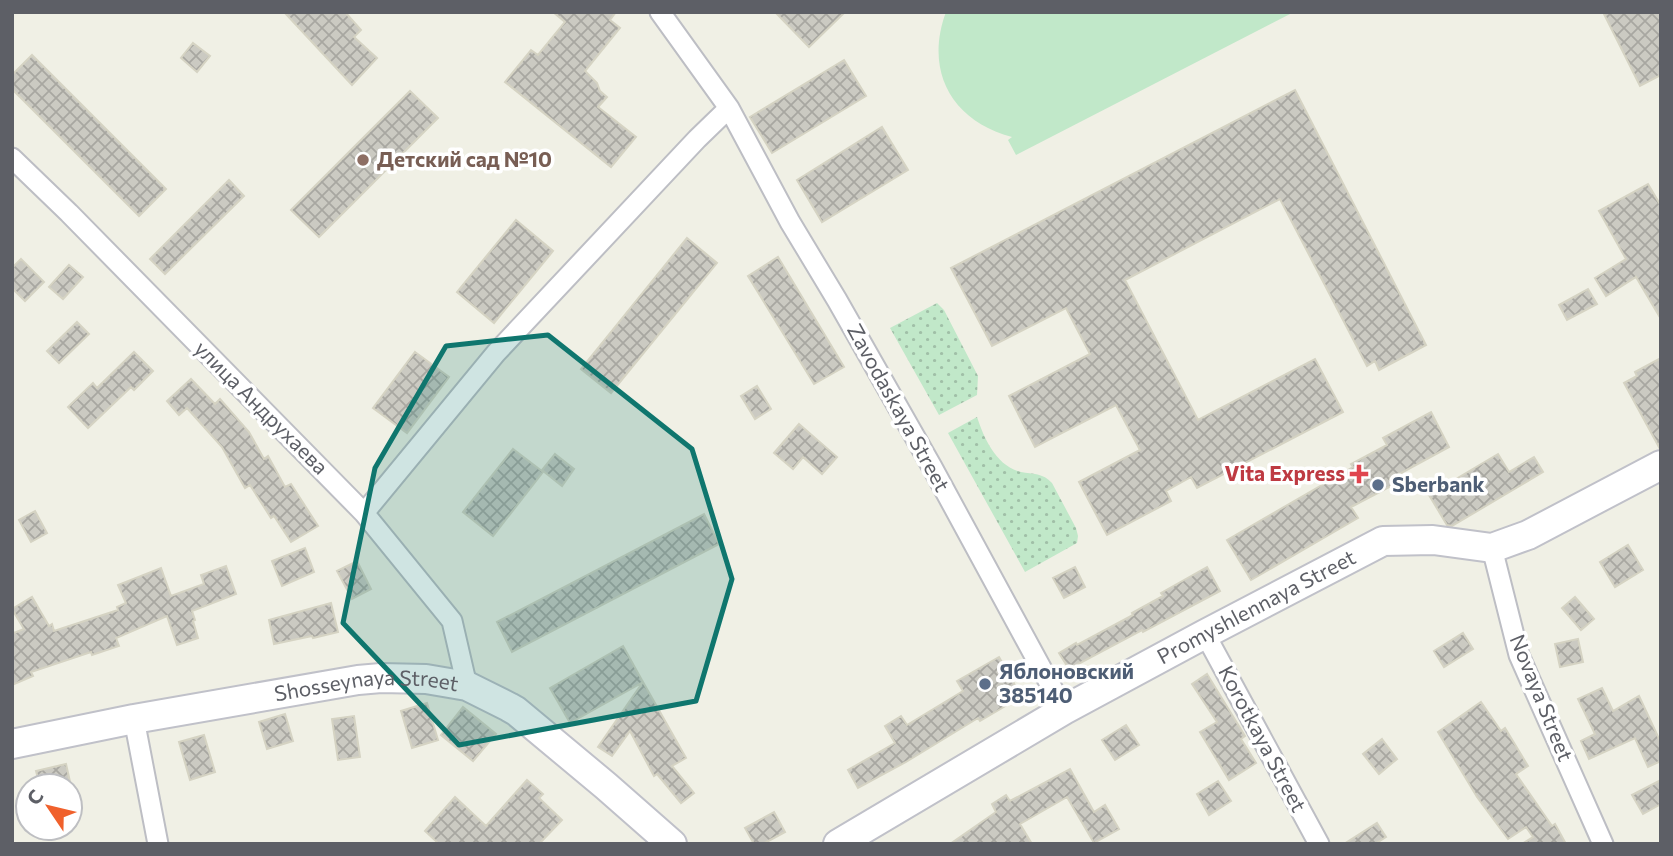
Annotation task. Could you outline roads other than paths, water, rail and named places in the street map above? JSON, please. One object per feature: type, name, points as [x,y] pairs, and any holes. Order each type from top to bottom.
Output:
[{"type":"main road","name":"Promyshlennaya Street","points":[[838,844],[1064,710],[1382,541],[1433,540],[1492,548],[1528,535],[1661,465]]},
{"type":"main road","name":"Shosseynaya Street","points":[[12,744],[134,719],[358,680],[426,679],[467,686],[516,711],[672,844]]},
{"type":"street","name":"Zavodaskaya Street","points":[[660,12],[729,108],[790,222],[932,467],[1064,710]]},
{"type":"street","points":[[364,513],[496,353],[729,108]]},
{"type":"street","name":"улица Андрухаева","points":[[12,158],[364,513],[452,621],[467,686]]},
{"type":"street","name":"Novaya Street","points":[[1492,548],[1519,655],[1603,844]]},
{"type":"street","name":"Korotkaya Street","points":[[1205,634],[1319,844]]},
{"type":"street","points":[[134,719],[158,844]]},
{"type":"place","name":"Детский сад №10","points":[[363,160]]},
{"type":"place","name":"Vita Express","points":[[1359,474]]},
{"type":"place","name":"Sberbank","points":[[1378,485]]},
{"type":"place","name":"Яблоновский 385140","points":[[985,684]]}]
